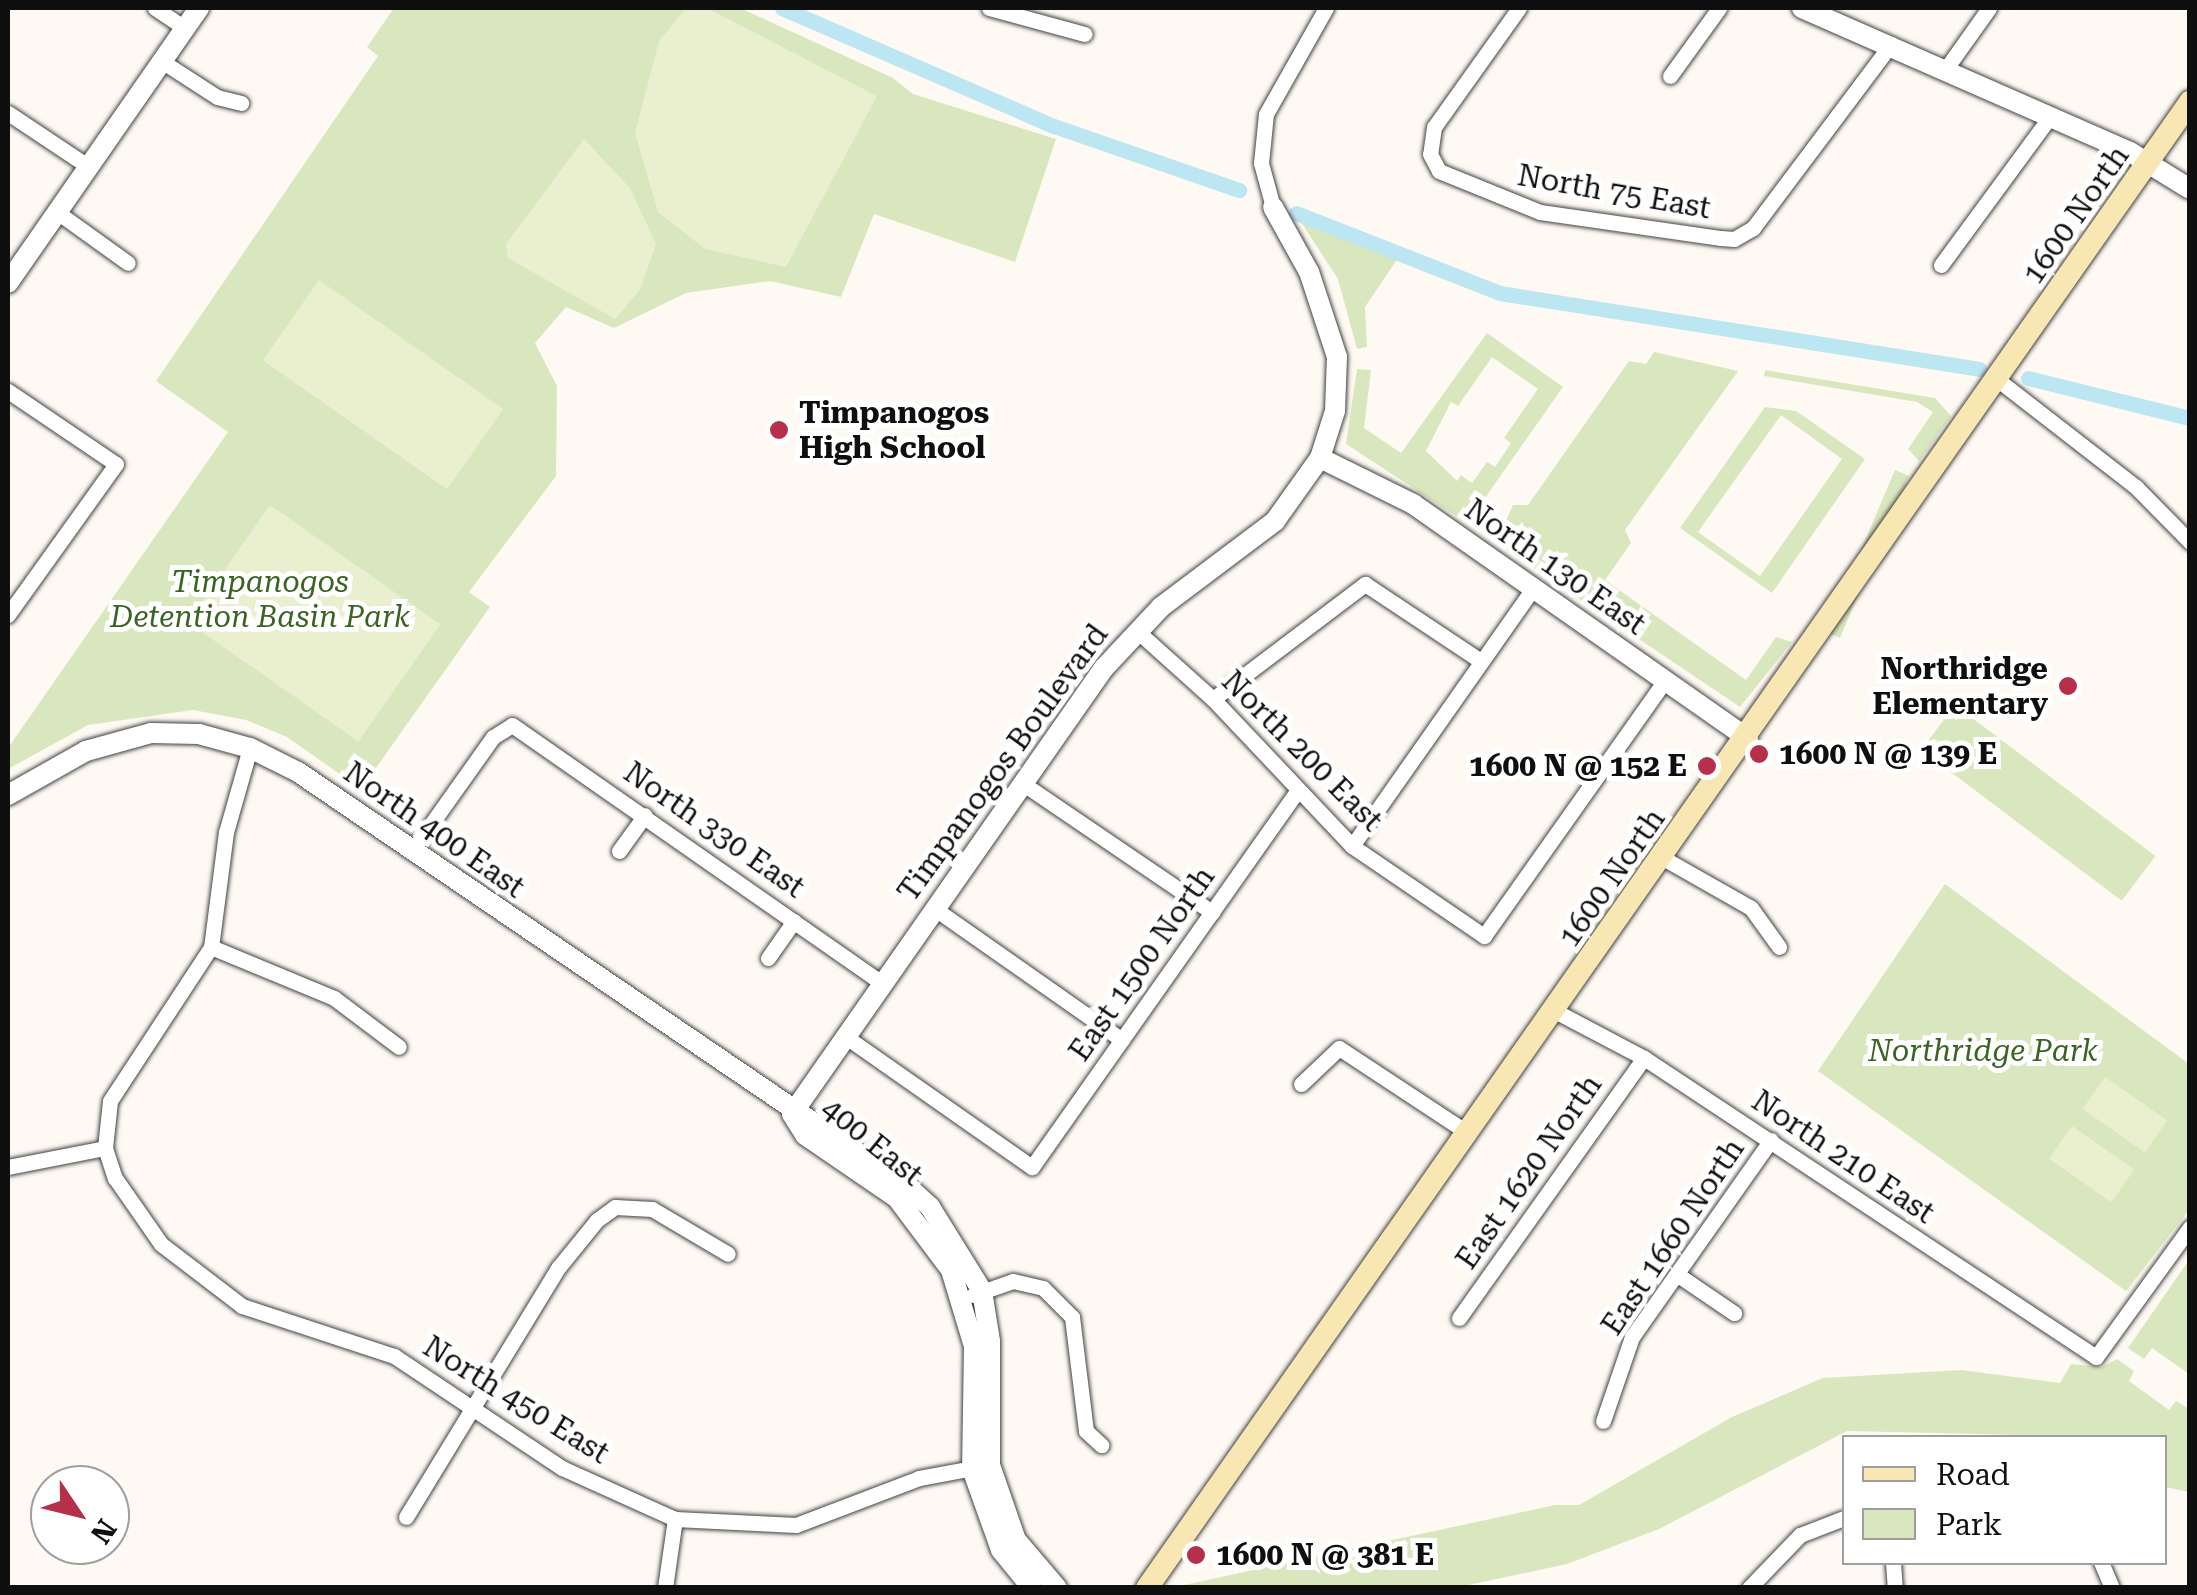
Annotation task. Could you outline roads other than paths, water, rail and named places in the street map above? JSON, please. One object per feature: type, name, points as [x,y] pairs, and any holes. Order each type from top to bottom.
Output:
[{"type":"main road","name":"1600 North","points":[[1147,1588],[1748,738],[2190,102]]},
{"type":"street","points":[[156,8],[185,28]]},
{"type":"street","points":[[8,283],[199,8]]},
{"type":"street","points":[[989,8],[1085,34]]},
{"type":"street","points":[[1273,207],[1261,164],[1266,114],[1326,8]]},
{"type":"street","name":"North 75 East","points":[[1520,8],[1434,128],[1430,154],[1439,172],[1473,190],[1540,212],[1721,238],[1745,235],[1891,44]]},
{"type":"street","points":[[1670,76],[1719,8]]},
{"type":"street","points":[[1802,8],[1891,44],[2149,162],[2190,189]]},
{"type":"street","points":[[1945,70],[1989,8]]},
{"type":"street","points":[[163,62],[217,98],[240,103]]},
{"type":"street","points":[[8,113],[88,167]]},
{"type":"street","points":[[1941,265],[2048,118]]},
{"type":"street","name":"Timpanogos Boulevard","points":[[792,1114],[1022,782],[1136,630],[1274,521],[1320,458],[1335,411],[1337,357],[1309,272],[1273,207]]},
{"type":"street","points":[[56,212],[128,263]]},
{"type":"street","points":[[1998,380],[2136,487],[2190,542]]},
{"type":"street","points":[[8,391],[116,464],[8,615]]},
{"type":"street","name":"North 130 East","points":[[1320,458],[1413,504],[1748,738]]},
{"type":"street","points":[[1213,699],[1365,584],[1482,661]]},
{"type":"street","points":[[1352,846],[1533,588]]},
{"type":"street","name":"North 200 East","points":[[1136,630],[1213,699],[1296,793],[1352,846],[1484,936],[1665,680]]},
{"type":"street","name":"North 330 East","points":[[412,851],[493,737],[512,725],[645,814],[883,984]]},
{"type":"street","name":"North 400 East","points":[[8,794],[86,750],[151,734],[199,734],[250,748],[298,772],[792,1114]]},
{"type":"street","points":[[8,1167],[105,1148],[114,1093],[211,947],[226,832],[250,748]]},
{"type":"street","points":[[1022,782],[1212,912]]},
{"type":"street","name":"East 1500 North","points":[[846,1037],[1032,1167],[1296,793]]},
{"type":"street","points":[[619,851],[645,814]]},
{"type":"street","points":[[1663,858],[1751,908],[1779,946]]},
{"type":"street","points":[[935,909],[1122,1040]]},
{"type":"street","points":[[768,958],[794,921]]},
{"type":"street","points":[[211,947],[334,998],[399,1047]]},
{"type":"street","name":"North 210 East","points":[[1555,1011],[1644,1058],[2096,1357],[2190,1227]]},
{"type":"street","points":[[1301,1084],[1339,1048],[1468,1133]]},
{"type":"street","name":"East 1620 North","points":[[1459,1318],[1644,1058]]},
{"type":"street","name":"400 East","points":[[792,1114],[814,1121],[930,1206],[973,1295],[990,1341],[981,1467],[1001,1550],[1032,1588]]},
{"type":"street","name":"East 1660 North","points":[[1603,1421],[1632,1337],[1771,1140]]},
{"type":"street","name":"North 450 East","points":[[105,1148],[132,1209],[162,1244],[242,1306],[394,1356],[562,1468],[675,1519]]},
{"type":"street","points":[[406,1517],[581,1238],[615,1208],[652,1209],[728,1254]]},
{"type":"street","points":[[1678,1274],[1734,1314]]},
{"type":"street","points":[[973,1295],[1013,1281],[1043,1288],[1072,1317],[1086,1431],[1101,1445]]},
{"type":"street","points":[[665,1588],[675,1519],[796,1525],[919,1478],[981,1467]]},
{"type":"street","name":"400 East","points":[[981,1467],[1016,1540],[1058,1588]]},
{"type":"street","points":[[1748,1588],[1800,1535],[1842,1519]]},
{"type":"waterway","points":[[782,8],[1054,126],[1239,190]]},
{"type":"waterway","points":[[1296,213],[1500,293],[1979,369]]},
{"type":"waterway","points":[[2028,378],[2190,418]]},
{"type":"place","name":"Timpanogos High School","points":[[779,430]]},
{"type":"place","name":"Northridge Elementary","points":[[2068,686]]},
{"type":"place","name":"1600 N @ 139 E","points":[[1759,754]]},
{"type":"place","name":"1600 N @ 152 E","points":[[1707,766]]},
{"type":"place","name":"1600 N @ 381 E","points":[[1196,1555]]},
{"type":"park label","name":"Timpanogos Detention Basin Park","points":[[260,599]]},
{"type":"park label","name":"Northridge Park","points":[[1983,1051]]}]
